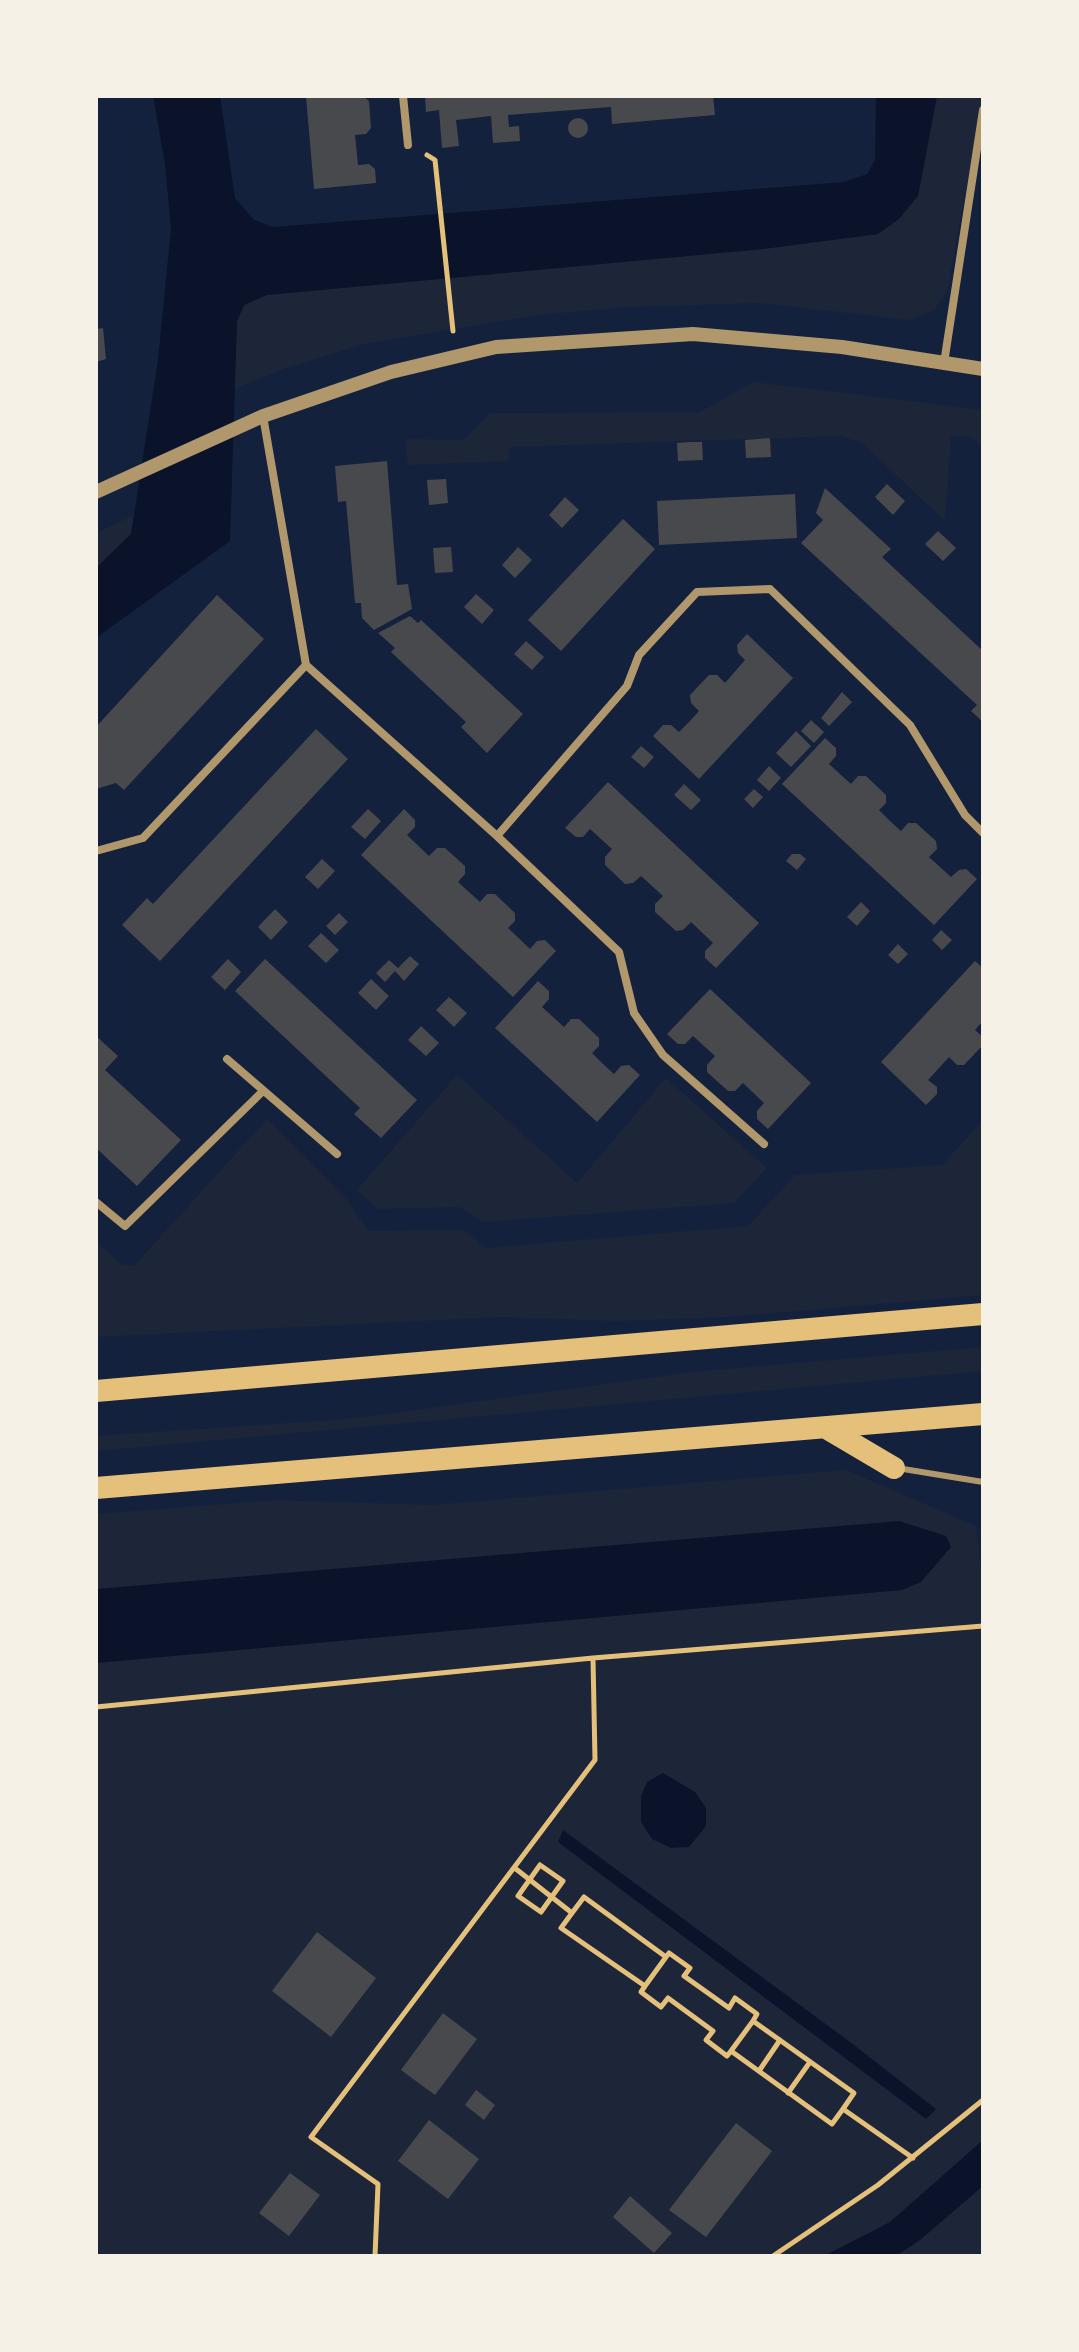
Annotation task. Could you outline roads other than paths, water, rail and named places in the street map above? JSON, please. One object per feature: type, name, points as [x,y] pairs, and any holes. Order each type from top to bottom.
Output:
[{"type":"highway","points":[[96,1391],[983,1314]]},
{"type":"highway","points":[[96,1488],[983,1414]]},
{"type":"highway","points":[[828,1429],[894,1468]]},
{"type":"street","points":[[403,96],[408,145]]},
{"type":"street","points":[[944,363],[983,110]]},
{"type":"street","points":[[96,492],[263,416],[391,372],[456,354],[552,340],[693,334],[842,347],[983,369]]},
{"type":"street","points":[[263,416],[306,665],[497,836],[619,952],[634,1013],[663,1055],[764,1144]]},
{"type":"street","points":[[497,836],[627,686],[639,655],[697,592],[770,589],[910,725],[965,815],[983,833]]},
{"type":"street","points":[[96,851],[143,838],[306,665]]},
{"type":"street","points":[[227,1059],[337,1154]]},
{"type":"street","points":[[96,1202],[125,1226],[263,1091]]},
{"type":"lane","points":[[894,1468],[983,1482]]}]
